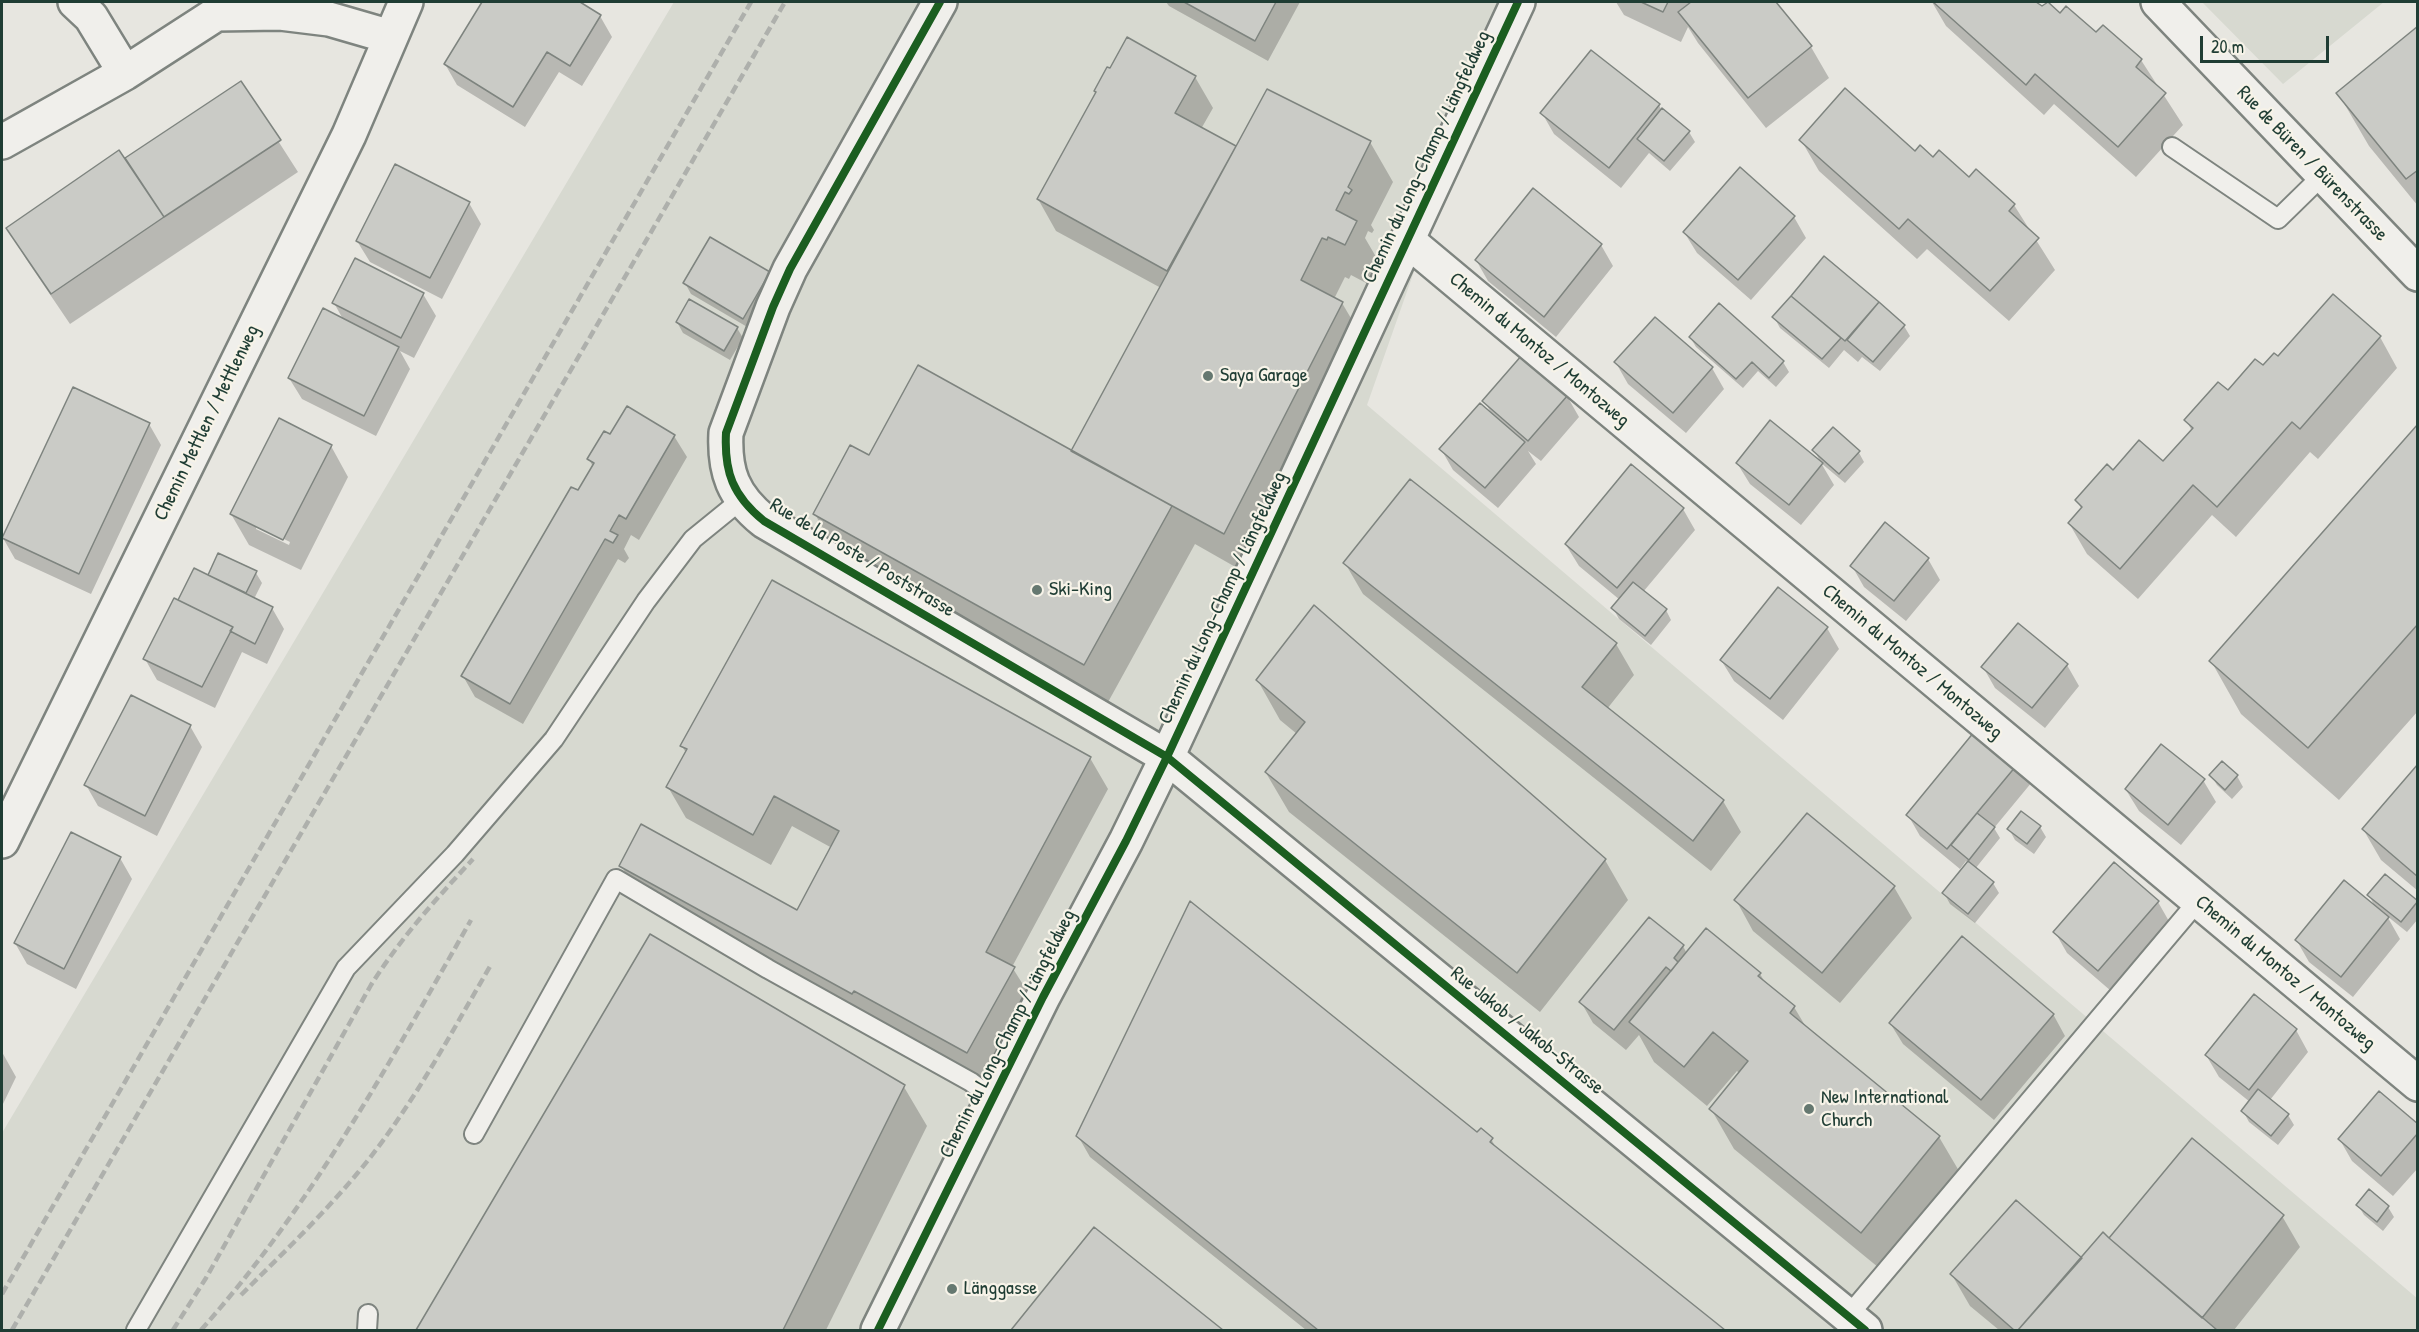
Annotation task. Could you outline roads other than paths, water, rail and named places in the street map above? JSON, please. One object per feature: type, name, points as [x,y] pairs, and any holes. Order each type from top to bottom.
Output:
[{"type":"street","points":[[75,2],[91,17],[124,73]]},
{"type":"street","name":"Chemin Mettlen / Mettlenweg","points":[[2,841],[349,135],[406,2]]},
{"type":"street","name":"Rue de la Poste / Poststrasse","points":[[940,2],[790,269],[773,307],[726,433],[725,452],[728,471],[741,500],[764,521],[1167,758]]},
{"type":"street","name":"Chemin du Long-Champ / Längfeldweg","points":[[878,1330],[1043,997],[1126,841],[1167,758],[1518,2]]},
{"type":"street","name":"Rue de Büren / Bürenstrasse","points":[[2157,2],[2418,274]]},
{"type":"street","points":[[2,142],[124,73],[225,8],[320,18],[391,37]]},
{"type":"street","name":"Chemin du Montoz / Montozweg","points":[[1407,240],[2418,1084]]},
{"type":"street","name":"Rue Jakob / Jakob-Strasse","points":[[1167,758],[1857,1323]]},
{"type":"lane","points":[[2172,147],[2278,219],[2323,175]]},
{"type":"lane","points":[[136,1330],[346,969],[455,854],[554,739],[646,601],[693,539],[741,500]]},
{"type":"lane","points":[[474,1134],[616,879],[768,969],[971,1082],[993,1099]]},
{"type":"lane","points":[[1857,1323],[2198,901]]},
{"type":"railway","points":[[2,1294],[751,2]]},
{"type":"railway","points":[[12,1330],[785,2]]},
{"type":"railway","points":[[173,1330],[206,1278],[371,985],[406,935],[473,859]]},
{"type":"railway","points":[[201,1330],[241,1283],[313,1184],[379,1080],[471,920]]},
{"type":"railway","points":[[241,1295],[317,1218],[371,1157],[415,1094],[492,963]]},
{"type":"place","name":"Saya Garage","points":[[1208,376]]},
{"type":"place","name":"Ski-King","points":[[1037,590]]},
{"type":"place","name":"New International Church","points":[[1809,1109]]},
{"type":"place","name":"Länggasse","points":[[952,1289]]}]
